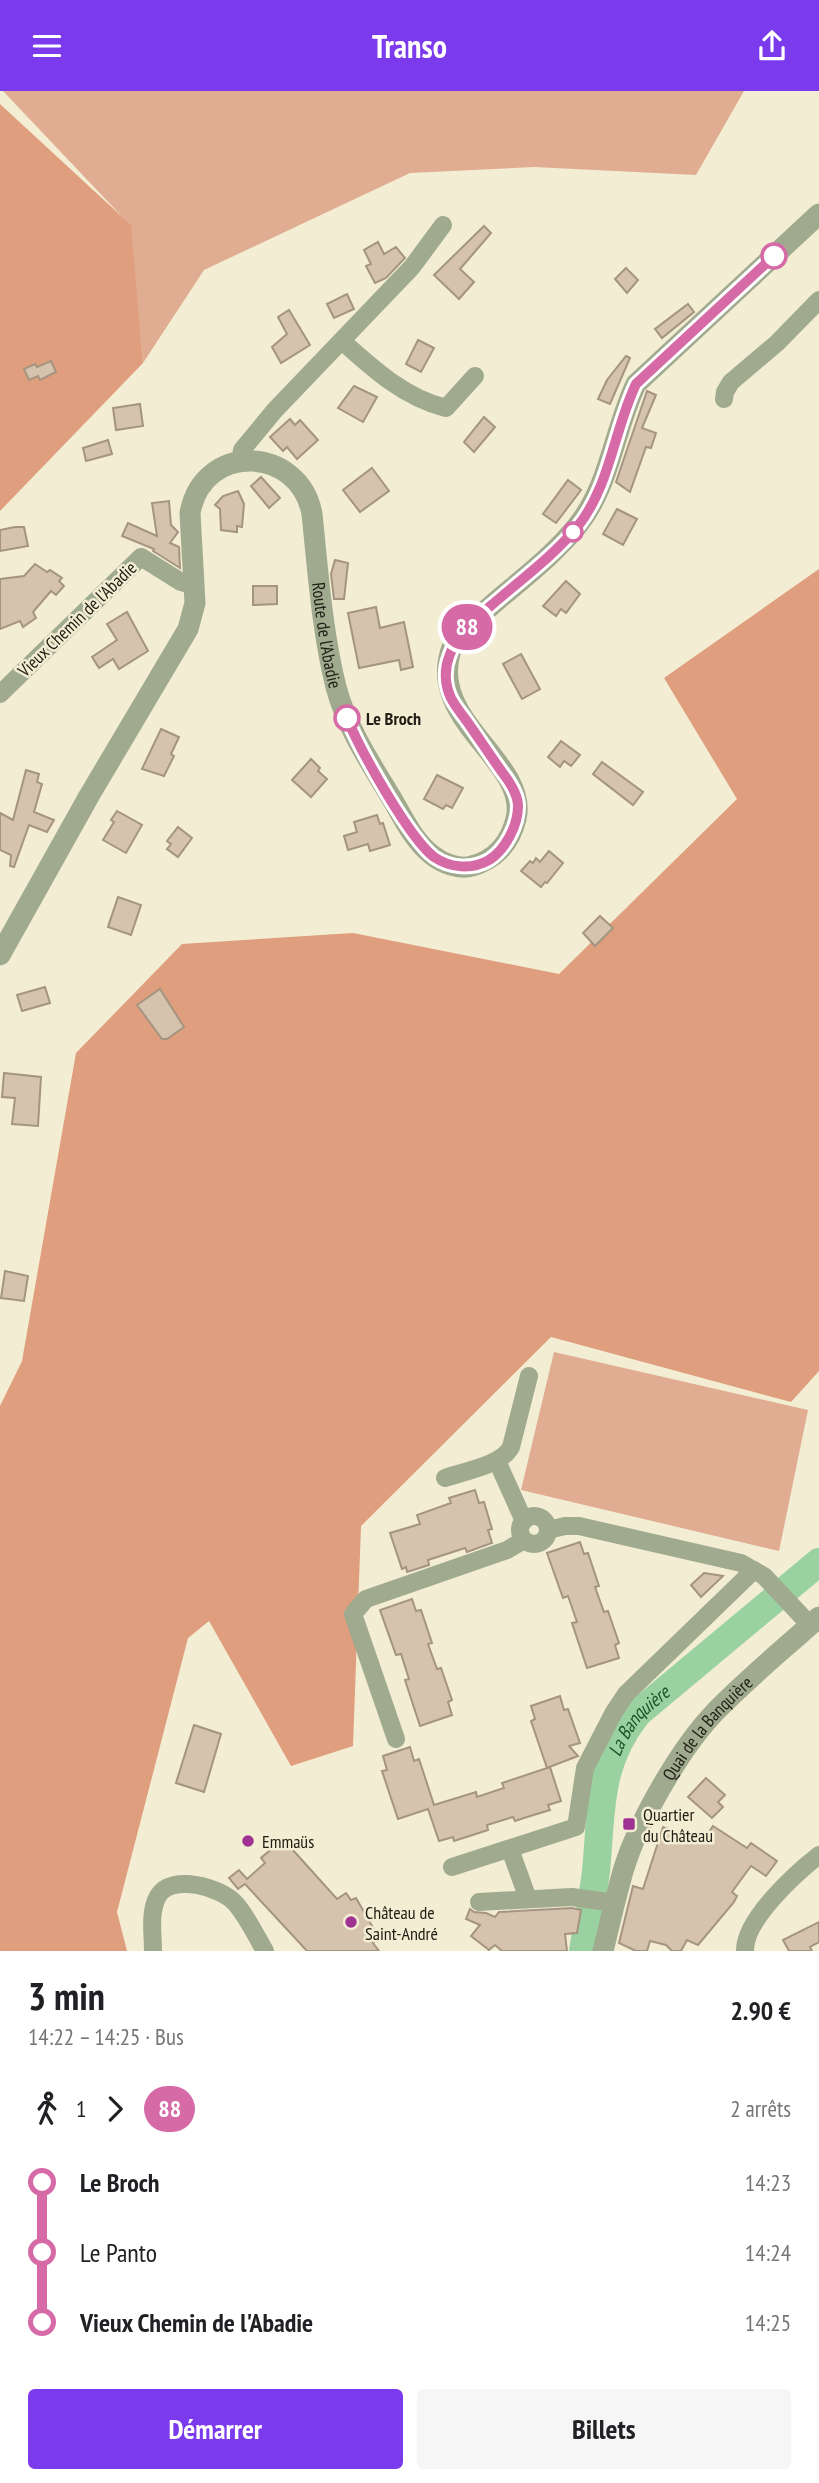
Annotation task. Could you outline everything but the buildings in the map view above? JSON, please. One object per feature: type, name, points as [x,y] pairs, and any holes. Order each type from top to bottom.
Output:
[{"type":"street","name":"Route de l'Abadie","points":[[240,461],[261,462],[281,469],[298,482],[307,497],[312,514],[337,689],[356,738],[406,823],[422,845],[442,862],[467,867],[485,862],[494,857],[509,838],[516,816],[517,798],[508,780],[451,698],[446,679],[447,661],[454,642],[468,626],[556,549],[578,526],[600,487],[636,384],[819,214]]},
{"type":"street","points":[[0,955],[128,730],[179,647],[195,603],[190,513],[192,502],[203,481],[225,464],[240,461],[242,450],[275,410],[412,267],[443,225]]},
{"type":"street","points":[[724,399],[724,392],[731,382],[777,344],[819,300]]},
{"type":"street","points":[[342,341],[392,384],[430,404],[446,408],[475,376]]},
{"type":"street","name":"Vieux Chemin de l'Abadie","points":[[0,694],[141,557],[181,582],[194,586]]},
{"type":"street","points":[[445,1478],[504,1458],[512,1447],[529,1375]]},
{"type":"street","points":[[497,1461],[524,1521]]},
{"type":"street","points":[[548,1530],[541,1518],[532,1516],[524,1521],[520,1533],[524,1540],[533,1543],[541,1542],[548,1530],[579,1526],[741,1563],[759,1573],[809,1619]]},
{"type":"street","points":[[396,1739],[353,1614],[366,1599],[507,1550],[524,1540]]},
{"type":"street","points":[[452,1867],[576,1828],[585,1768],[626,1694],[759,1573]]},
{"type":"street","name":"Quai de la Banquière","points":[[603,1951],[610,1902],[634,1843],[663,1786],[716,1711],[809,1619]]},
{"type":"street","points":[[510,1849],[528,1899]]},
{"type":"street","points":[[745,1951],[745,1942],[751,1927],[771,1902],[819,1855]]},
{"type":"street","points":[[153,1951],[153,1917],[158,1897],[172,1885],[190,1884],[216,1889],[236,1902],[265,1951]]},
{"type":"street","points":[[479,1902],[572,1897],[610,1902]]},
{"type":"shaded area","points":[[3,91],[744,91],[696,175],[534,167],[410,173],[204,270],[143,363],[130,225]]},
{"type":"shaded area","points":[[0,104],[131,225],[143,363],[0,511]]},
{"type":"shaded area","points":[[819,569],[819,1371],[791,1402],[551,1337],[361,1526],[353,1746],[291,1766],[209,1621],[188,1638],[117,1912],[127,1951],[0,1951],[0,1406],[22,1361],[76,1053],[182,944],[353,933],[559,974],[737,799],[664,678]]},
{"type":"shaded area","points":[[554,1352],[808,1410],[779,1551],[521,1490]]},
{"type":"waterway","name":"La Banquière","points":[[583,1951],[595,1881],[604,1788],[608,1769],[625,1732],[638,1713],[819,1562]]},
{"type":"bus line","name":"88","points":[[347,718],[406,823],[432,855],[442,862],[467,867],[494,857],[509,838],[516,816],[517,798],[508,780],[451,698],[446,679],[447,661],[454,642],[468,626],[556,549],[578,526],[600,487],[636,384],[774,256]]},
{"type":"place","name":"Le Broch","points":[[347,718]]},
{"type":"place","name":"Quartier du Château","points":[[629,1824]]},
{"type":"place","name":"Emmaüs","points":[[248,1841]]},
{"type":"place","name":"Château de Saint-André","points":[[351,1922]]}]
